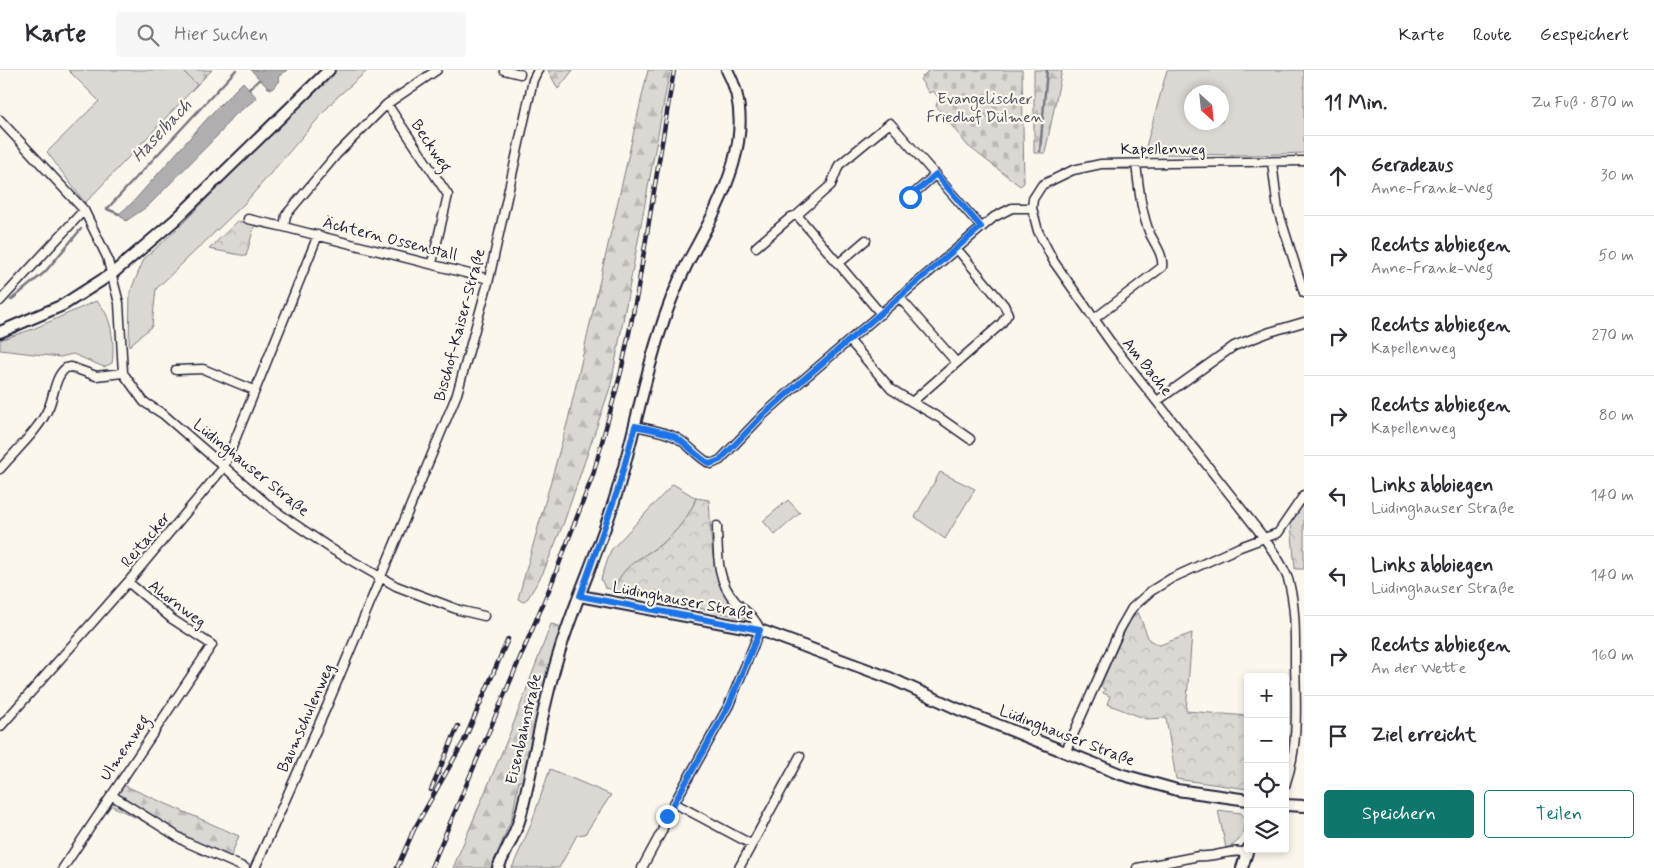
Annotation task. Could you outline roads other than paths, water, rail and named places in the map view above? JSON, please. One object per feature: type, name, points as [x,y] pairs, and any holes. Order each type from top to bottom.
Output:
[{"type":"street","points":[[0,332],[63,305],[113,273],[175,220],[329,70]]},
{"type":"street","points":[[284,227],[286,215],[309,185],[387,104],[437,70]]},
{"type":"street","points":[[504,70],[520,74]]},
{"type":"street","name":"Bischof-Kaiser-Straße","points":[[380,578],[457,394],[489,278],[533,80],[538,70]]},
{"type":"street","points":[[580,596],[618,489],[650,363],[668,306],[718,205],[734,162],[738,144],[739,111],[737,97],[727,70]]},
{"type":"street","name":"Beckweg","points":[[387,104],[448,195],[432,262]]},
{"type":"street","points":[[0,120],[84,210],[113,273],[118,303],[122,373],[96,376],[71,367],[62,371],[44,417],[0,469]]},
{"type":"street","points":[[756,247],[832,185],[839,165],[890,123],[981,227]]},
{"type":"street","name":"Kapellenweg","points":[[1033,199],[1042,185],[1073,170],[1101,164],[1304,161]]},
{"type":"street","points":[[1272,162],[1278,210],[1302,278],[1304,293]]},
{"type":"street","points":[[1094,318],[1162,267],[1163,261],[1150,233],[1140,199],[1136,164]]},
{"type":"street","points":[[910,197],[936,174]]},
{"type":"street","name":"Am Bache","points":[[1033,199],[1032,208],[1038,231],[1054,262],[1114,347],[1158,401],[1283,566],[1288,580],[1294,619],[1296,740],[1289,769]]},
{"type":"street","points":[[635,426],[674,436],[688,445],[700,459],[710,464],[720,460],[762,416],[981,227],[994,217],[1012,208],[1032,208]]},
{"type":"street","points":[[0,301],[84,210]]},
{"type":"street","points":[[797,215],[881,314]]},
{"type":"street","name":"Ächtern Ossenstall","points":[[248,218],[432,262],[489,278]]},
{"type":"street","name":"Reitacker","points":[[0,727],[128,582],[224,467],[318,235]]},
{"type":"street","points":[[838,264],[866,240]]},
{"type":"street","points":[[912,402],[1001,324],[1008,314],[1004,305],[957,249]]},
{"type":"street","points":[[900,298],[956,362]]},
{"type":"street","points":[[1158,401],[1234,346],[1270,332],[1304,322]]},
{"type":"street","points":[[850,340],[891,389],[943,420],[970,439]]},
{"type":"street","points":[[176,370],[203,369],[254,390]]},
{"type":"street","name":"Lüdinghauser Straße","points":[[122,373],[144,402],[163,414],[274,510],[333,550],[380,578],[460,610],[484,616]]},
{"type":"street","points":[[1065,752],[1120,629],[1132,608],[1141,599],[1172,578],[1240,547],[1265,540],[1278,533],[1304,495]]},
{"type":"street","points":[[642,868],[674,803],[729,705],[760,630],[758,623],[734,600],[723,583],[719,569],[716,526]]},
{"type":"street","name":"Baumschulenweg","points":[[256,868],[380,578]]},
{"type":"street","name":"Ahornweg","points":[[128,582],[172,620],[212,645]]},
{"type":"street","name":"Lüdinghauser Straße","points":[[580,596],[760,630],[890,678],[958,709],[1120,774],[1170,789],[1244,799]]},
{"type":"street","name":"Eisenbahnstraße","points":[[498,868],[519,820],[541,716],[558,654],[580,596]]},
{"type":"street","name":"Ulmenweg","points":[[63,868],[212,645]]},
{"type":"street","points":[[739,868],[800,756]]},
{"type":"street","points":[[111,795],[186,842],[245,868]]},
{"type":"street","points":[[674,803],[751,844]]},
{"type":"street","points":[[1289,804],[1304,806]]},
{"type":"street","points":[[1137,868],[1199,856],[1208,857],[1244,851]]},
{"type":"street","points":[[1242,868],[1246,853]]},
{"type":"waterway","name":"Haselbach","points":[[119,214],[107,209],[236,70]]},
{"type":"waterway","points":[[1040,151],[1047,70]]},
{"type":"waterway","points":[[249,89],[259,80]]},
{"type":"waterway","name":"Haselbach","points":[[11,300],[45,272],[81,229]]},
{"type":"railway","points":[[431,868],[551,585],[593,475],[621,372],[637,294],[674,70]]},
{"type":"railway","points":[[412,833],[464,741],[508,639]]},
{"type":"railway","points":[[431,790],[458,726]]},
{"type":"railway","points":[[397,868],[415,827]]},
{"type":"park label","name":"Evangelischer Friedhof Dülmen","points":[[985,108]]}]
